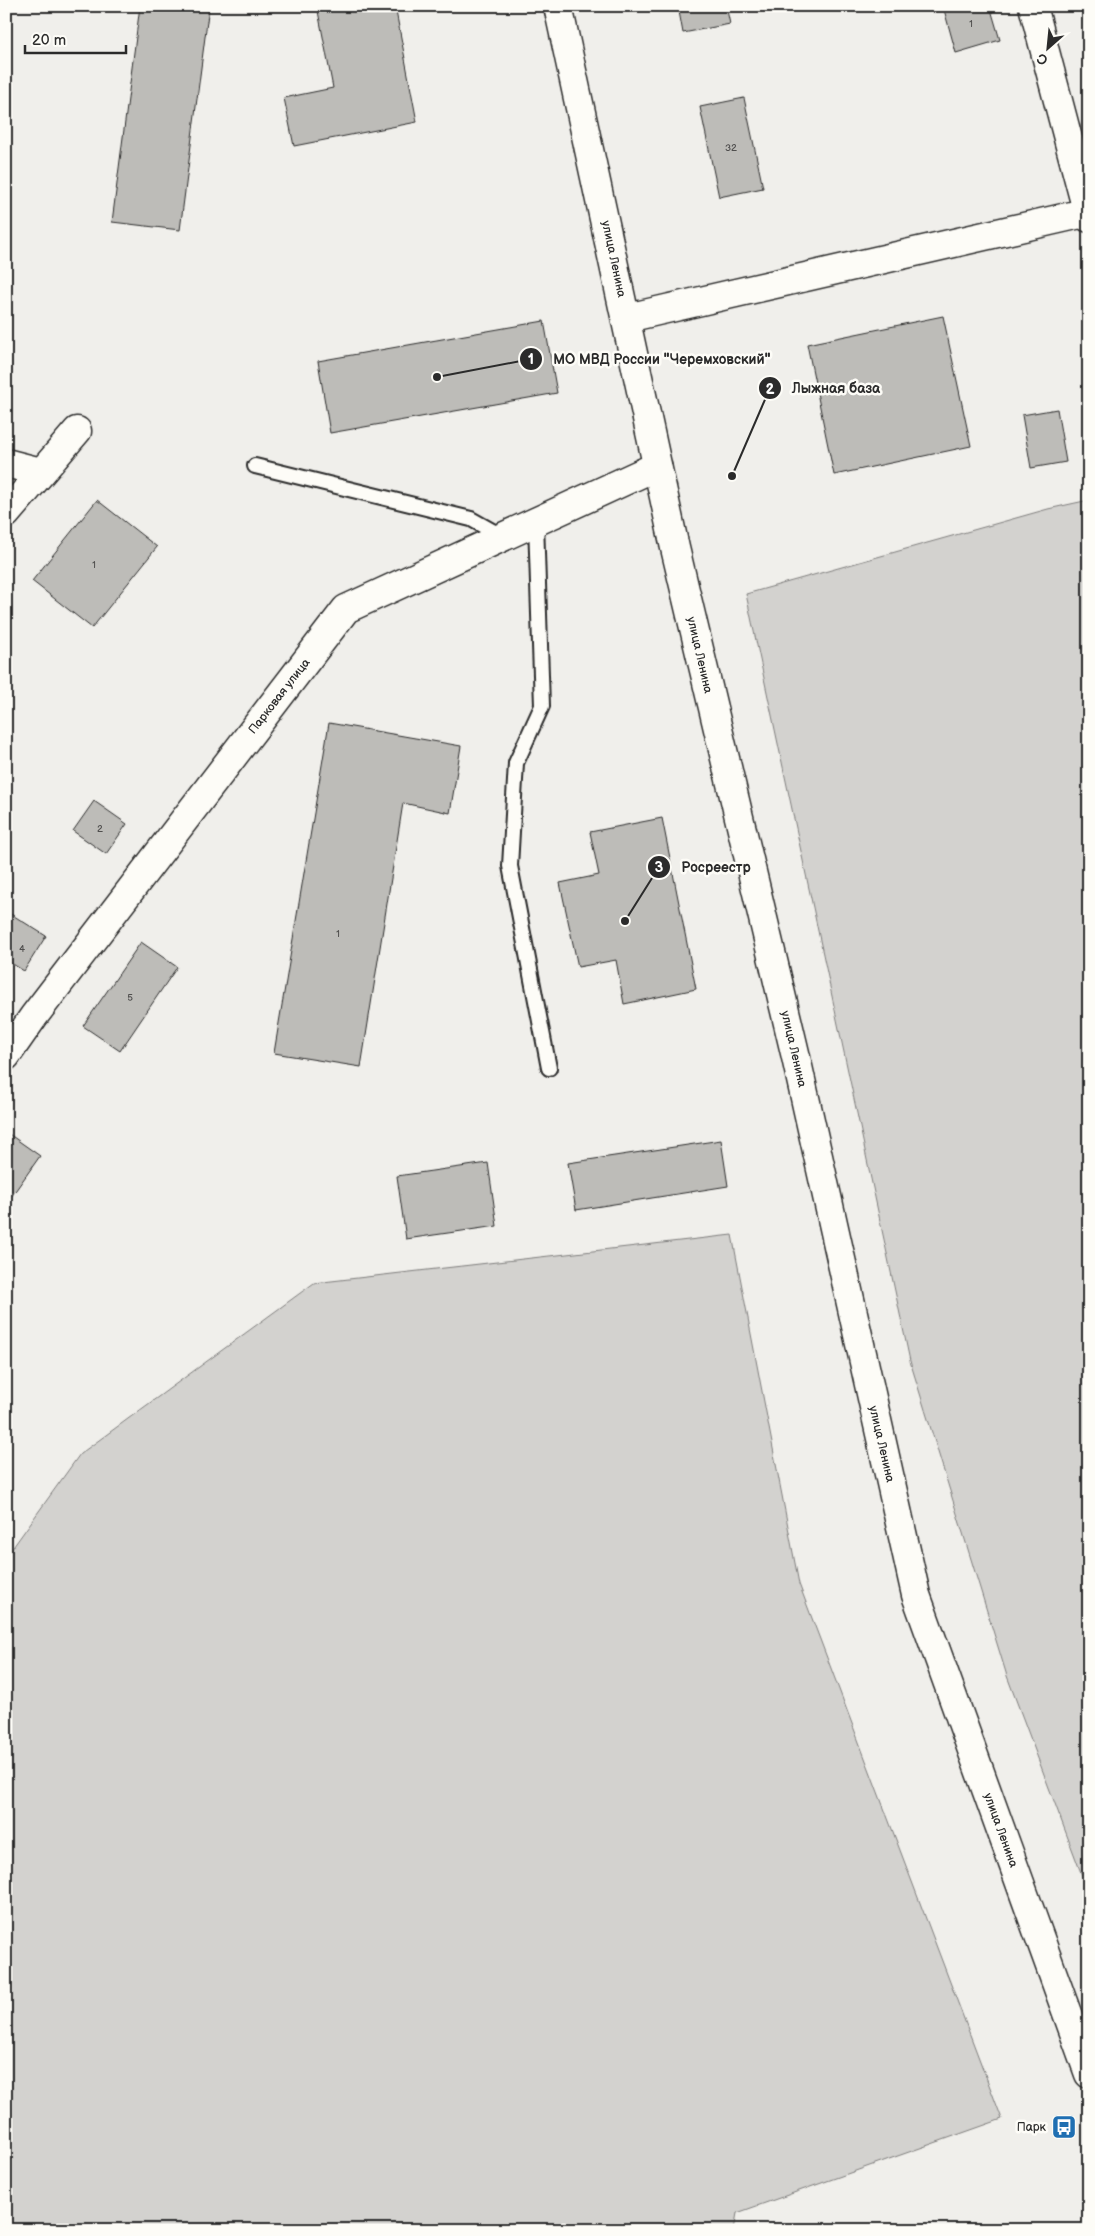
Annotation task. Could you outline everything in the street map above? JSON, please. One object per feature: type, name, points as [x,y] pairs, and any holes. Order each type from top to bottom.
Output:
[{"type":"main road","name":"улица Ленина","points":[[558,6],[657,466],[795,1053],[916,1595],[1089,2074]]},
{"type":"main road","points":[[626,318],[1088,214],[1033,6]]},
{"type":"main road","points":[[6,514],[77,430]]},
{"type":"main road","points":[[6,463],[41,472]]},
{"type":"main road","name":"Парковая улица","points":[[6,1056],[34,1016],[346,609],[657,466]]},
{"type":"lane","points":[[254,466],[471,519],[503,537]]},
{"type":"lane","points":[[536,522],[542,706],[516,763],[510,866],[549,1068]]},
{"type":"shaded area","points":[[1089,500],[1089,1894],[1007,1676],[910,1361],[746,594],[1048,509]]},
{"type":"shaded area","points":[[732,1235],[799,1584],[1002,2119],[737,2213],[734,2230],[6,2230],[6,1557],[80,1454],[314,1283]]},
{"type":"building","points":[[140,6],[209,6],[180,230],[112,222]]},
{"type":"building","points":[[317,6],[395,6],[417,122],[294,146],[284,98],[333,88]]},
{"type":"building","points":[[678,6],[726,6],[730,24],[683,33]]},
{"type":"building","points":[[943,6],[990,6],[1000,40],[956,53]]},
{"type":"building","points":[[744,98],[763,188],[719,197],[700,107]]},
{"type":"building","points":[[943,316],[971,446],[834,475],[807,344]]},
{"type":"building","points":[[544,321],[557,393],[330,433],[318,361]]},
{"type":"building","points":[[1057,409],[1066,462],[1031,468],[1022,415]]},
{"type":"building","points":[[97,500],[157,547],[92,628],[32,581]]},
{"type":"building","points":[[329,723],[461,746],[450,813],[403,803],[361,1067],[274,1053]]},
{"type":"building","points":[[94,801],[127,824],[106,854],[73,831]]},
{"type":"building","points":[[662,818],[696,989],[624,1004],[616,960],[578,967],[560,883],[599,875],[590,832]]},
{"type":"building","points":[[6,911],[46,936],[24,971],[6,960]]},
{"type":"building","points":[[141,942],[177,967],[120,1051],[83,1026]]},
{"type":"building","points":[[6,1132],[40,1156],[6,1204]]},
{"type":"building","points":[[721,1140],[728,1186],[576,1210],[568,1163]]},
{"type":"building","points":[[488,1163],[497,1226],[406,1239],[397,1176]]},
{"type":"place","name":"МО МВД России \"Черемховский\"","points":[[437,377]]},
{"type":"place","name":"Лыжная база","points":[[732,476]]},
{"type":"place","name":"Росреестр","points":[[625,921]]},
{"type":"place","name":"Парк","points":[[1064,2127]]}]
